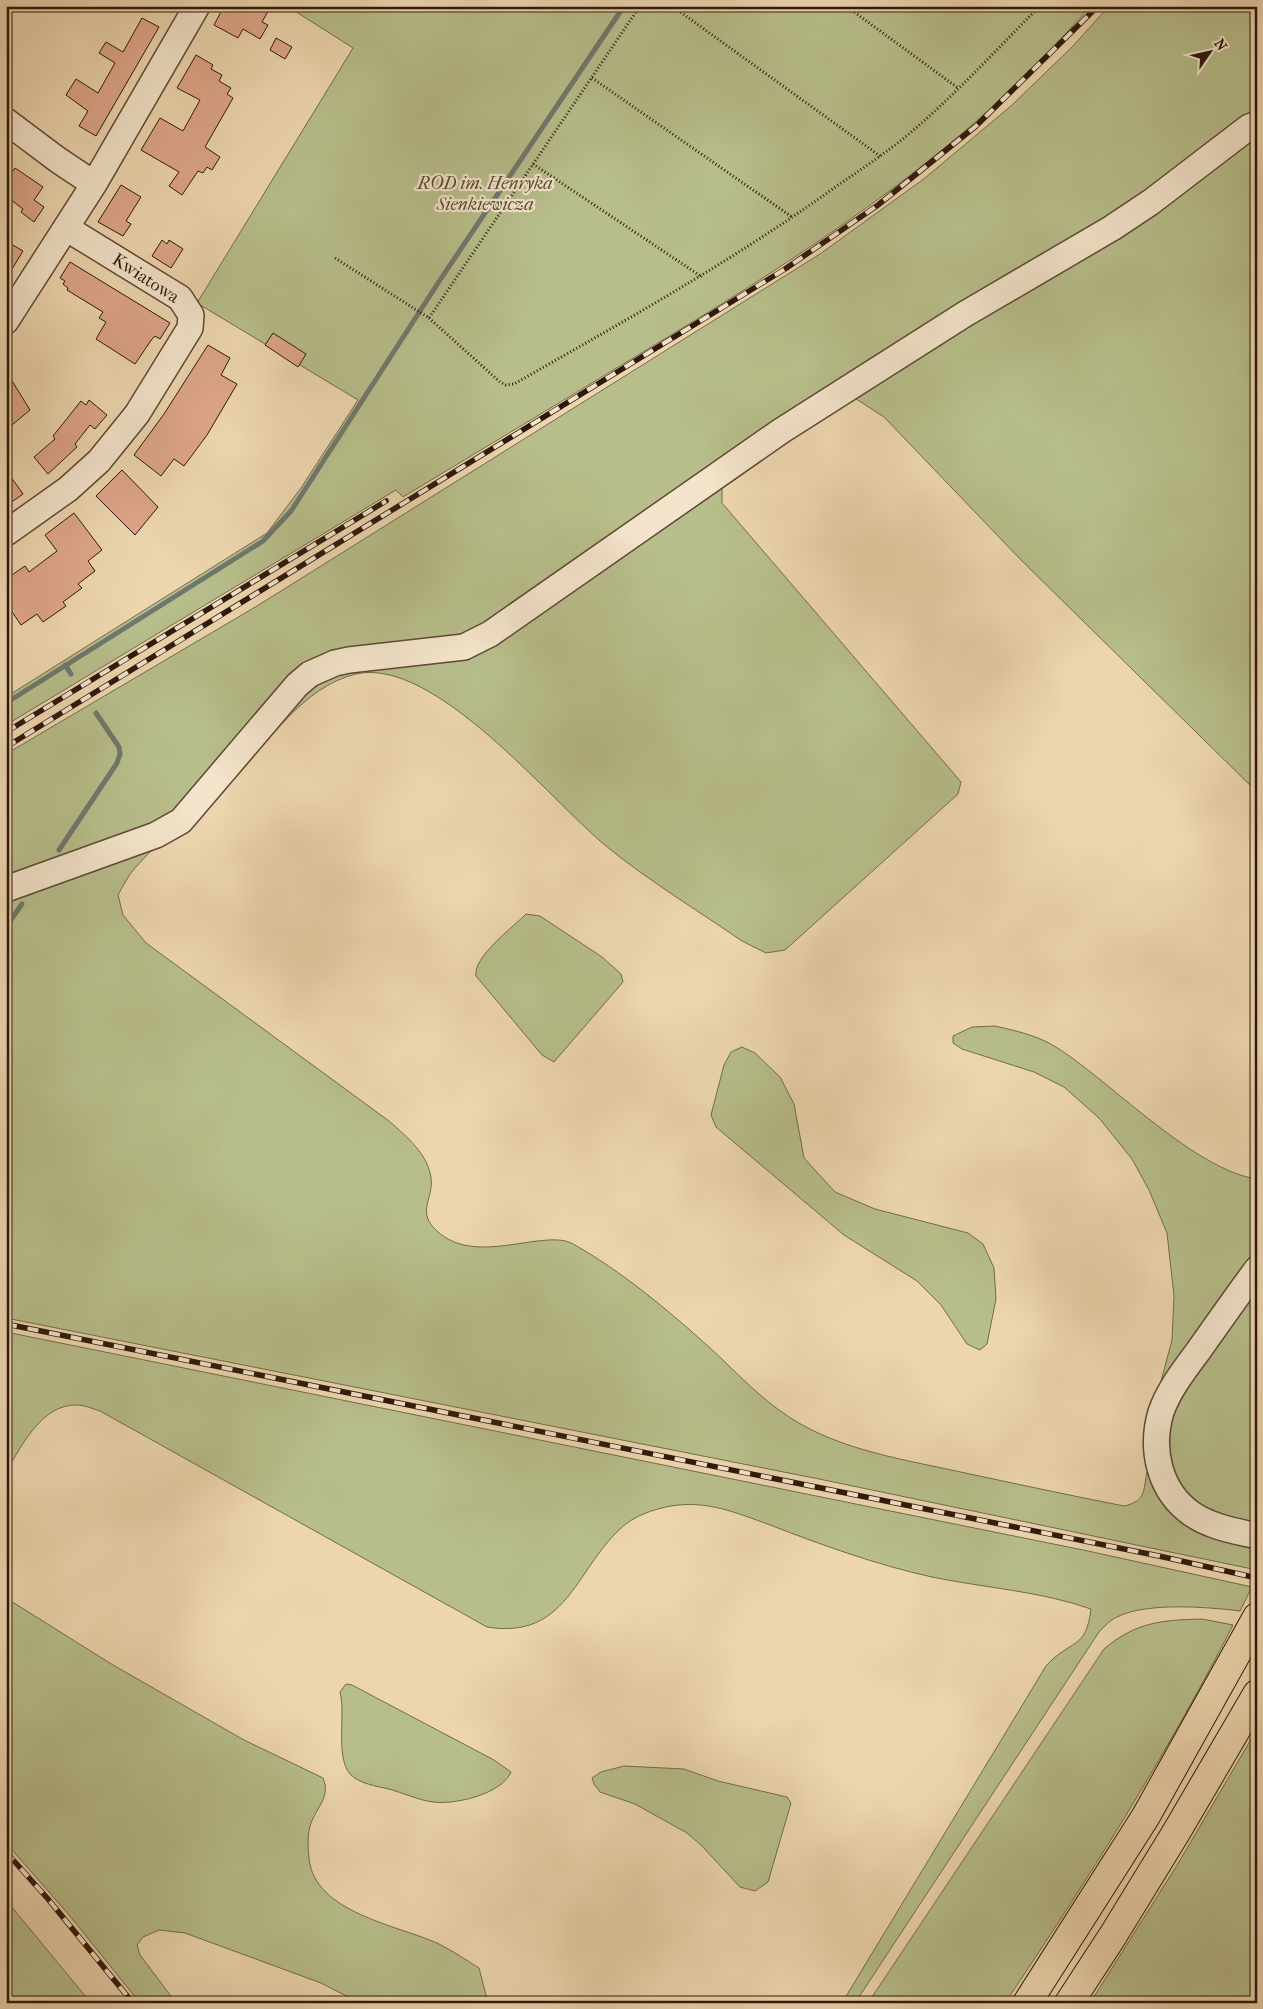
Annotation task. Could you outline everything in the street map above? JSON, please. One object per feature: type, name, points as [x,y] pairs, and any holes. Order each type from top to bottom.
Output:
[{"type":"highway","points":[[1027,2003],[1146,1816],[1251,1629]]},
{"type":"highway","points":[[1069,2003],[1172,1839],[1257,1694]]},
{"type":"street","points":[[6,321],[94,184],[197,6]]},
{"type":"street","points":[[6,121],[94,184]]},
{"type":"street","points":[[6,890],[156,836],[175,824],[191,811],[297,685],[322,668],[349,660],[464,647],[490,634],[781,431],[965,314],[1112,228],[1151,202],[1249,127],[1257,124]]},
{"type":"street","name":"Kwiatowa","points":[[6,533],[84,476],[119,438],[186,335],[191,321],[188,308],[180,298],[66,228]]},
{"type":"street","points":[[1257,1269],[1172,1388],[1161,1412],[1156,1454],[1162,1475],[1173,1497],[1192,1514],[1212,1524],[1257,1536]]},
{"type":"path","points":[[429,318],[640,6]]},
{"type":"path","points":[[672,6],[880,156]]},
{"type":"path","points":[[846,6],[958,88]]},
{"type":"path","points":[[335,258],[426,315],[500,382],[506,385],[514,384],[702,277],[880,156],[909,134],[958,88],[1037,7]]},
{"type":"path","points":[[592,78],[792,217]]},
{"type":"path","points":[[533,164],[702,277]]},
{"type":"green space","name":"ROD im. Henryka Sienkiewicza","points":[[287,6],[1091,6],[1034,67],[973,124],[893,189],[808,248],[677,331],[403,497],[396,490],[6,725],[6,697],[267,533],[301,488],[358,400],[197,303],[353,48]]},
{"type":"green space","points":[[1109,6],[1257,6],[1257,792],[1021,560],[884,417],[850,395],[722,486],[722,503],[961,782],[958,794],[785,950],[766,953],[742,941],[656,883],[606,846],[523,767],[455,708],[420,687],[387,674],[356,674],[337,681],[319,691],[303,704],[287,718],[232,781],[146,856],[130,874],[118,895],[123,915],[146,943],[389,1121],[409,1139],[421,1153],[429,1169],[431,1186],[426,1212],[428,1218],[431,1225],[438,1232],[449,1239],[460,1244],[486,1247],[551,1240],[560,1240],[573,1244],[591,1254],[661,1305],[743,1380],[779,1410],[820,1434],[842,1443],[887,1456],[1124,1506],[1140,1498],[1144,1490],[1147,1472],[1155,1492],[1181,1521],[1257,1545],[1257,1570],[819,1479],[6,1318],[6,754],[257,606],[820,254],[925,178],[1011,106],[1073,46]]},
{"type":"green space","points":[[526,914],[540,916],[602,957],[621,974],[623,982],[554,1062],[542,1055],[476,976],[477,968],[487,952]]},
{"type":"green space","points":[[995,1026],[1028,1034],[1052,1044],[1181,1143],[1208,1160],[1233,1172],[1257,1179],[1257,1255],[1163,1387],[1161,1381],[1172,1340],[1174,1296],[1167,1233],[1149,1190],[1132,1159],[1099,1118],[1064,1087],[1034,1072],[962,1049],[953,1043],[953,1036],[972,1027]]},
{"type":"green space","points":[[742,1047],[755,1053],[780,1077],[794,1104],[804,1158],[835,1192],[875,1209],[968,1233],[983,1244],[994,1268],[996,1299],[987,1344],[980,1350],[967,1344],[941,1305],[917,1281],[844,1235],[716,1127],[711,1115],[724,1065],[731,1052]]},
{"type":"green space","points":[[1257,1281],[1257,1528],[1217,1515],[1191,1499],[1180,1487],[1172,1471],[1166,1439],[1177,1398]]},
{"type":"green space","points":[[6,1332],[1088,1551],[1252,1587],[1240,1611],[1195,1607],[1144,1609],[1117,1617],[1099,1632],[855,2003],[842,2003],[1046,1666],[1081,1638],[1089,1622],[1091,1609],[1052,1598],[952,1581],[891,1567],[734,1512],[709,1506],[684,1505],[651,1511],[625,1524],[605,1546],[566,1599],[552,1613],[535,1623],[514,1628],[487,1627],[100,1411],[89,1407],[65,1406],[53,1411],[34,1428],[6,1472]]},
{"type":"green space","points":[[6,1598],[113,1665],[244,1740],[323,1778],[325,1784],[324,1796],[311,1823],[308,1836],[309,1858],[314,1877],[326,1892],[360,1915],[439,1944],[479,1968],[488,2003],[360,2003],[321,1983],[185,1933],[159,1930],[143,1937],[137,1945],[140,1955],[176,2003],[140,2003],[70,1916],[6,1843]]},
{"type":"green space","points":[[1202,1619],[1233,1625],[1181,1722],[1125,1817],[1005,2003],[868,2003],[1104,1649],[1127,1633],[1150,1624],[1174,1620]]},
{"type":"green space","points":[[346,1684],[352,1685],[494,1760],[511,1772],[506,1780],[488,1792],[453,1802],[422,1800],[358,1780],[350,1774],[343,1757],[342,1701],[340,1692]]},
{"type":"green space","points":[[1257,1729],[1257,2003],[1090,2003],[1179,1862]]},
{"type":"green space","points":[[624,1766],[684,1769],[718,1781],[787,1797],[791,1803],[768,1882],[755,1891],[740,1887],[701,1845],[687,1833],[635,1804],[600,1792],[592,1778],[601,1772]]},
{"type":"green space","points":[[6,1900],[91,2003],[6,2003]]},
{"type":"building","points":[[224,6],[271,6],[262,22],[268,25],[260,39],[243,29],[238,38],[214,25]]},
{"type":"building","points":[[142,18],[159,27],[96,136],[79,126],[88,111],[66,95],[76,79],[98,93],[115,63],[99,53],[106,42],[123,52]]},
{"type":"building","points":[[276,38],[292,47],[285,59],[270,50]]},
{"type":"building","points":[[196,55],[213,65],[211,69],[222,75],[219,81],[231,88],[227,94],[233,98],[205,147],[220,157],[212,170],[207,167],[203,173],[198,171],[182,195],[169,186],[179,172],[141,150],[160,118],[183,131],[200,100],[177,88]]},
{"type":"building","points":[[6,166],[13,171],[15,168],[43,187],[34,200],[44,207],[34,222],[21,212],[23,209],[6,196]]},
{"type":"building","points":[[121,185],[141,197],[126,221],[131,224],[123,236],[98,222]]},
{"type":"building","points":[[162,240],[167,244],[169,240],[183,249],[171,268],[152,256]]},
{"type":"building","points":[[6,241],[23,251],[6,279]]},
{"type":"building","points":[[70,262],[170,323],[160,339],[155,336],[152,339],[135,364],[96,339],[106,322],[99,318],[103,312],[67,290],[68,288],[63,284],[65,281],[60,278]]},
{"type":"building","points":[[273,333],[306,354],[298,367],[265,345]]},
{"type":"building","points":[[208,345],[230,358],[221,375],[237,384],[207,435],[184,466],[174,459],[161,476],[134,455],[164,414]]},
{"type":"building","points":[[6,371],[30,410],[6,430]]},
{"type":"building","points":[[89,400],[107,415],[95,429],[90,425],[75,444],[77,447],[48,474],[34,457],[55,439],[53,436],[81,401],[86,405]]},
{"type":"building","points":[[6,470],[23,494],[6,506]]},
{"type":"building","points":[[122,470],[158,507],[135,535],[96,496]]},
{"type":"building","points":[[74,513],[102,550],[88,561],[95,571],[78,584],[82,588],[63,602],[66,606],[43,622],[37,614],[21,625],[6,603],[6,579],[25,566],[29,572],[57,551],[45,535]]},
{"type":"waterway","points":[[6,703],[263,541],[291,511],[440,280],[624,6]]},
{"type":"waterway","points":[[65,665],[71,674]]},
{"type":"waterway","points":[[59,850],[117,763],[120,754],[119,747],[96,713]]},
{"type":"waterway","points":[[6,927],[22,904]]},
{"type":"railway","points":[[6,747],[785,269],[878,205],[976,126],[1098,6]]},
{"type":"railway","points":[[6,732],[386,501]]},
{"type":"railway","points":[[6,1324],[1159,1556],[1257,1578]]},
{"type":"railway","points":[[6,1852],[48,1899],[133,2003]]}]
